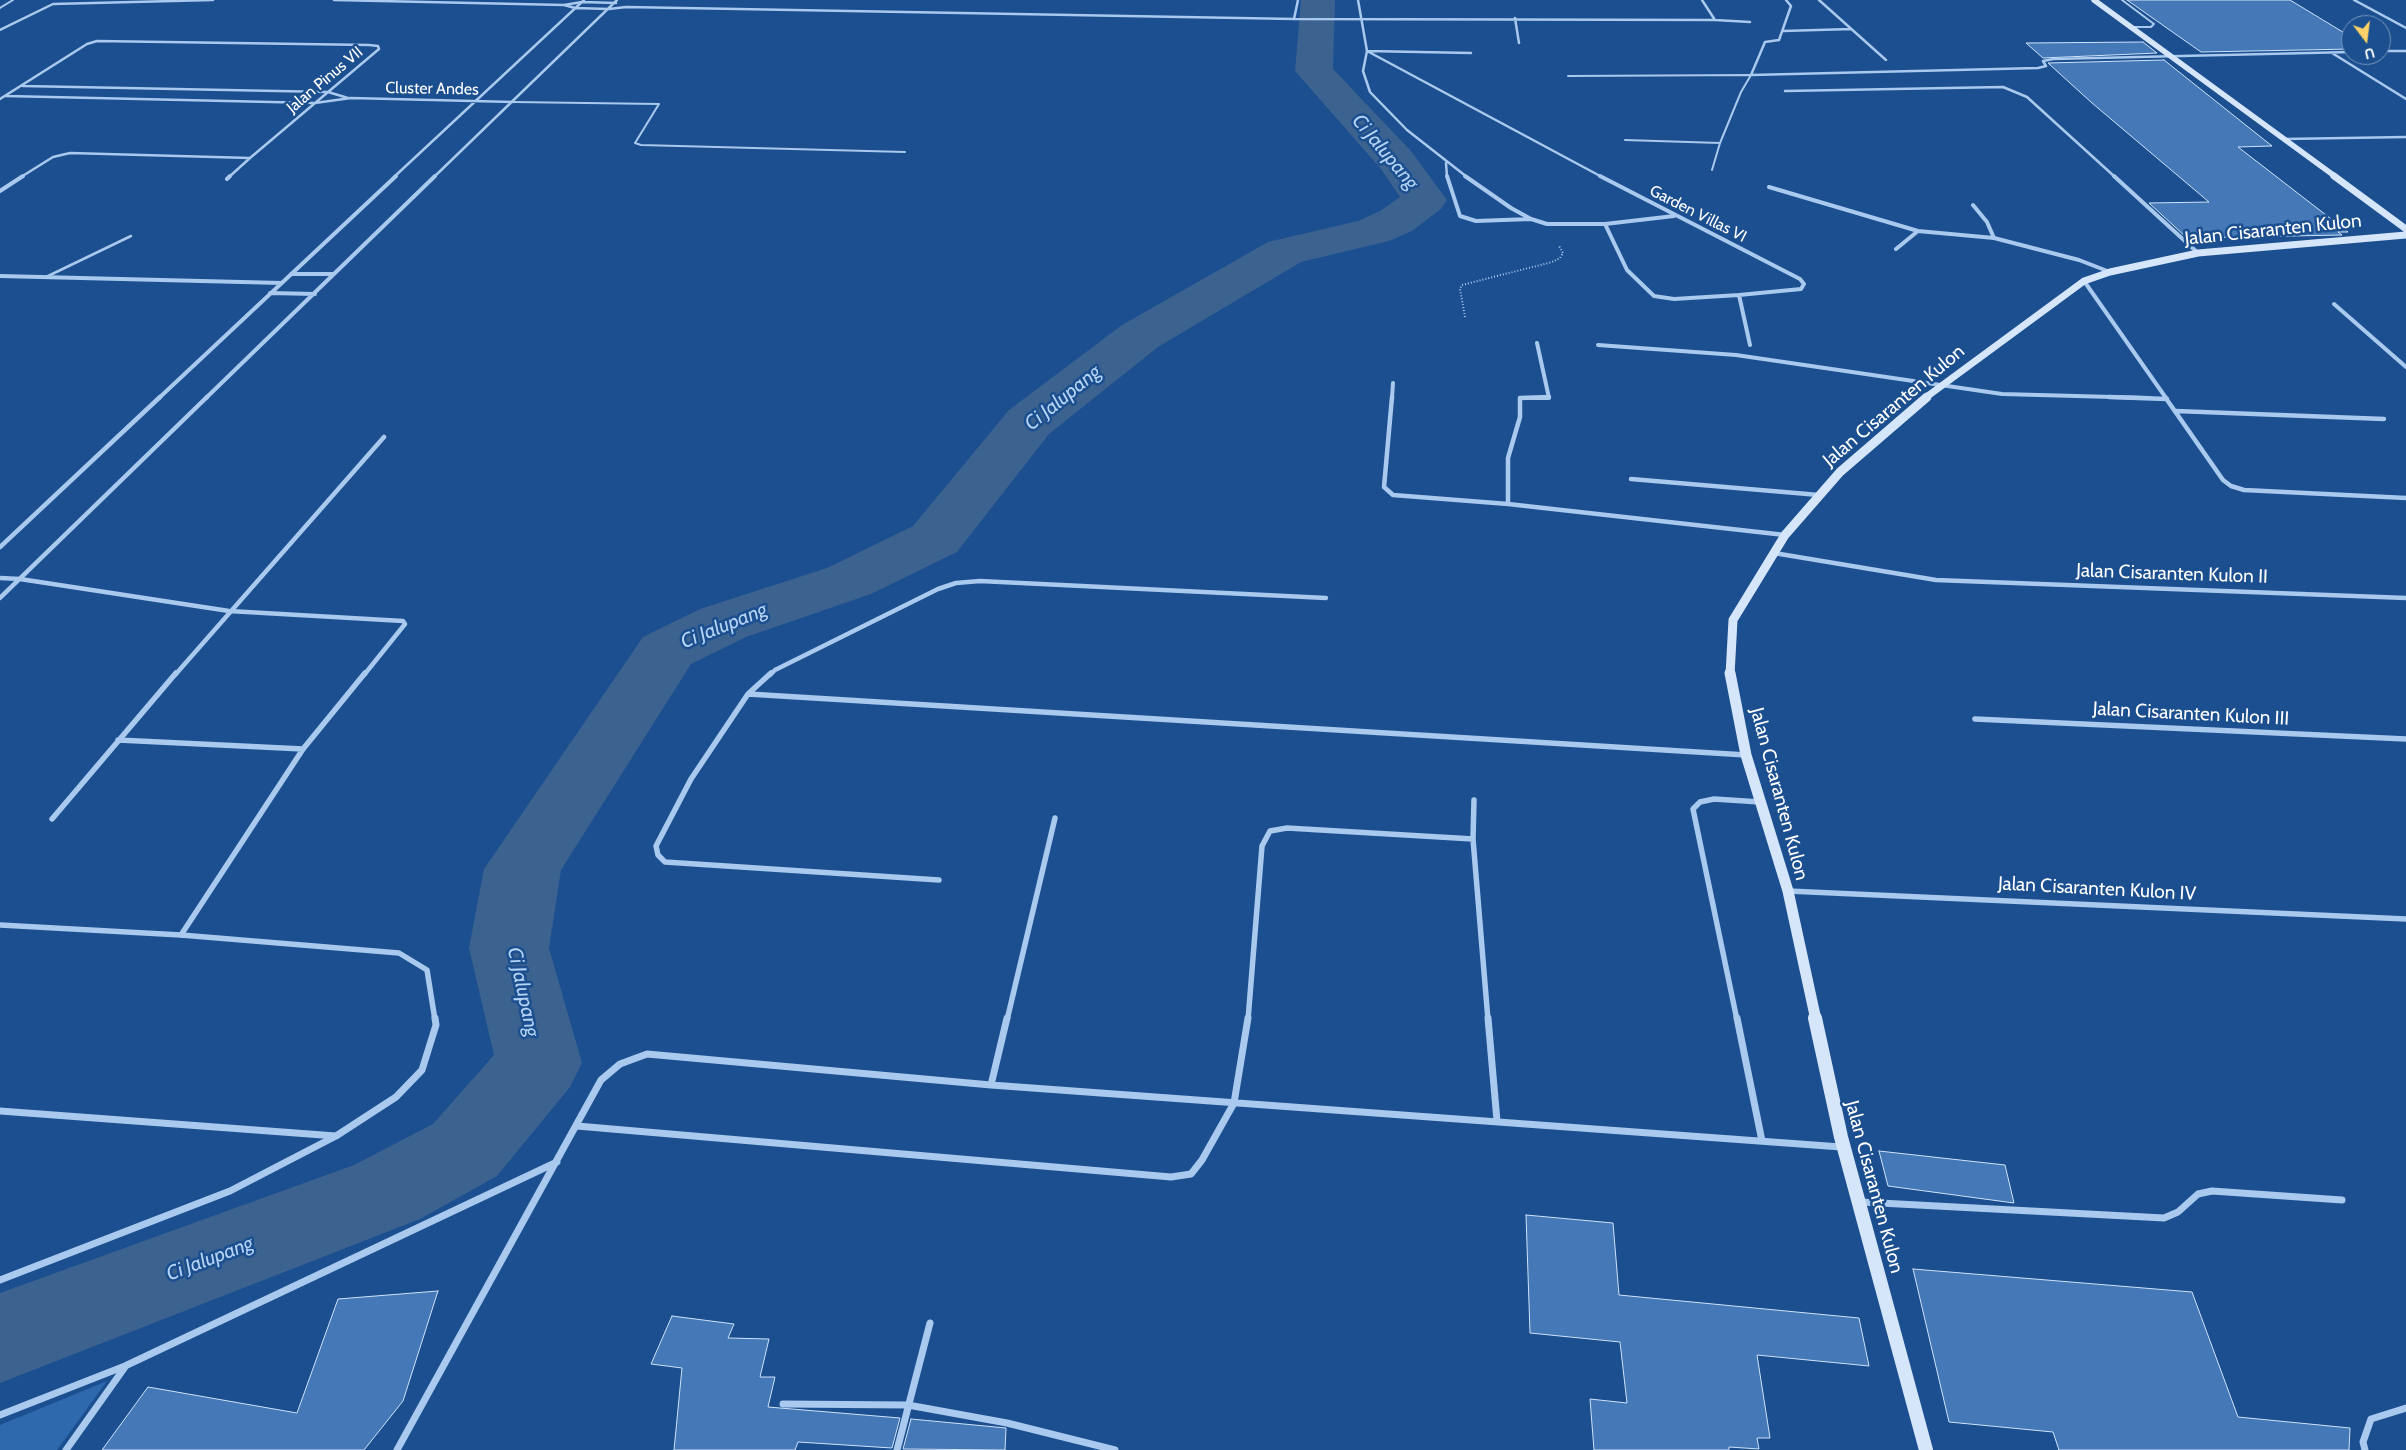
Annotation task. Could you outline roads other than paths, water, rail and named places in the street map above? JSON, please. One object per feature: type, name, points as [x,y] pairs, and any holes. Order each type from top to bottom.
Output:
[{"type":"main road","name":"Jalan Cisaranten Kulon","points":[[2094,0],[2169,57],[2406,229]]},
{"type":"main road","name":"Jalan Cisaranten Kulon","points":[[1926,1450],[1844,1148],[1788,891],[1746,755],[1730,674],[1733,620],[1785,535],[1840,472],[1940,386],[2084,281],[2110,272],[2198,253],[2406,235]]},
{"type":"street","points":[[0,30],[53,4],[213,0]]},
{"type":"street","points":[[334,0],[564,5],[583,1],[616,1],[626,6]]},
{"type":"street","points":[[1294,19],[1298,0]]},
{"type":"street","points":[[1358,0],[1367,52],[1363,71],[1370,92],[1407,130],[1446,163],[1531,219],[1547,224],[1605,224],[1674,216]]},
{"type":"street","points":[[1702,0],[1715,20]]},
{"type":"street","points":[[1786,0],[1792,6],[1783,32],[1779,40],[1764,42],[1751,75],[2038,68],[2046,66],[2043,61],[2045,60],[2341,53]]},
{"type":"street","points":[[1819,0],[1886,60]]},
{"type":"street","points":[[2354,0],[2406,28]]},
{"type":"street","points":[[0,546],[583,1]]},
{"type":"street","points":[[0,598],[616,1]]},
{"type":"street","points":[[564,5],[575,8],[608,9],[626,6],[1294,19],[1515,18],[1750,22]]},
{"type":"street","points":[[1515,18],[1519,43]]},
{"type":"street","points":[[1783,32],[1851,29]]},
{"type":"street","name":"Jalan Pinus VII","points":[[0,99],[87,44],[97,41],[378,46],[379,49],[227,179]]},
{"type":"street","points":[[2391,51],[2406,51]]},
{"type":"street","points":[[1367,52],[1471,53]]},
{"type":"street","name":"Garden Villas VI","points":[[1367,52],[1674,216],[1800,279],[1804,284],[1801,289],[1738,295],[1674,299],[1654,296],[1627,270],[1605,224]]},
{"type":"street","points":[[2332,53],[2406,99]]},
{"type":"street","points":[[23,86],[328,92],[351,98]]},
{"type":"street","points":[[1785,91],[2002,88],[2016,91],[2027,97],[2198,253]]},
{"type":"street","points":[[6,96],[315,103],[351,98]]},
{"type":"street","name":"Cluster Andes","points":[[351,98],[513,102]]},
{"type":"street","points":[[2284,139],[2406,137]]},
{"type":"street","points":[[0,191],[53,157],[70,153],[250,158]]},
{"type":"street","points":[[1446,163],[1448,184],[1460,216],[1476,221],[1531,219]]},
{"type":"street","points":[[1769,187],[1918,231],[1994,238],[2079,260],[2110,272]]},
{"type":"street","points":[[1973,205],[1987,222],[1994,238]]},
{"type":"street","points":[[1896,249],[1918,231]]},
{"type":"street","points":[[291,274],[334,274]]},
{"type":"street","points":[[0,276],[282,283]]},
{"type":"street","points":[[2084,281],[2223,480],[2231,486],[2244,490],[2406,498]]},
{"type":"street","points":[[270,293],[315,294]]},
{"type":"street","points":[[1738,295],[1750,345]]},
{"type":"street","points":[[2334,304],[2406,367]]},
{"type":"street","points":[[1508,504],[1508,458],[1520,417],[1520,398],[1549,398],[1537,343]]},
{"type":"street","points":[[1598,345],[1736,355],[2002,394],[2167,399]]},
{"type":"street","points":[[1393,383],[1384,487],[1386,491],[1393,495],[1508,504],[1785,535]]},
{"type":"street","points":[[2176,411],[2384,419]]},
{"type":"street","points":[[52,819],[230,611],[384,437]]},
{"type":"street","points":[[1631,479],[1820,495]]},
{"type":"street","name":"Jalan Cisaranten Kulon II","points":[[1773,553],[1936,580],[2406,598]]},
{"type":"street","points":[[0,578],[20,579],[230,611],[403,621],[405,624],[303,749],[182,935]]},
{"type":"street","points":[[939,880],[665,862],[658,855],[656,846],[691,779],[748,694],[775,670],[938,589],[956,583],[990,582],[1326,598]]},
{"type":"street","points":[[748,694],[1746,755]]},
{"type":"street","name":"Jalan Cisaranten Kulon III","points":[[1974,719],[2406,738]]},
{"type":"street","points":[[118,740],[303,749]]},
{"type":"street","points":[[1760,802],[1714,799],[1700,802],[1694,809],[1762,1141]]},
{"type":"street","points":[[1474,800],[1473,839],[1498,1120]]},
{"type":"street","points":[[991,1085],[1055,818]]},
{"type":"street","points":[[577,1126],[1171,1176],[1191,1174],[1202,1160],[1234,1102],[1247,1030],[1262,846],[1270,831],[1287,828],[1473,839]]},
{"type":"street","name":"Jalan Cisaranten Kulon IV","points":[[1788,891],[2406,919]]},
{"type":"street","points":[[0,924],[182,935],[399,953],[427,970],[436,1025],[422,1070],[396,1097],[336,1136],[230,1191],[0,1280]]},
{"type":"street","points":[[397,1450],[601,1080],[620,1064],[648,1054],[991,1085],[1498,1120],[1844,1148]]},
{"type":"street","points":[[0,1111],[336,1136]]},
{"type":"street","points":[[0,1415],[125,1366],[351,1261],[557,1162]]},
{"type":"street","points":[[1860,1202],[2164,1218],[2178,1212],[2198,1194],[2212,1191],[2342,1200]]},
{"type":"street","points":[[897,1450],[930,1323]]},
{"type":"street","points":[[66,1450],[125,1366]]},
{"type":"street","points":[[782,1404],[908,1405],[1007,1423],[1116,1450]]},
{"type":"street","points":[[2365,1450],[2363,1442],[2371,1419],[2406,1408]]},
{"type":"lane","points":[[0,8],[13,0]]},
{"type":"lane","points":[[2122,0],[2154,24],[2151,27],[2130,27]]},
{"type":"lane","points":[[1568,76],[1751,75]]},
{"type":"lane","points":[[1712,170],[1720,143],[1741,92],[1751,75]]},
{"type":"lane","points":[[513,102],[659,104],[635,143],[641,145],[905,152]]},
{"type":"lane","points":[[1624,140],[1720,143]]},
{"type":"lane","points":[[44,278],[131,236]]},
{"type":"waterway","name":"Ci Jalupang","points":[[0,1338],[387,1192],[465,1150],[539,1063],[509,948],[523,869],[666,651],[723,623],[849,581],[935,539],[1029,422],[1140,336],[1285,252],[1373,231],[1396,221],[1425,200],[1396,160],[1314,71],[1318,0]]}]
